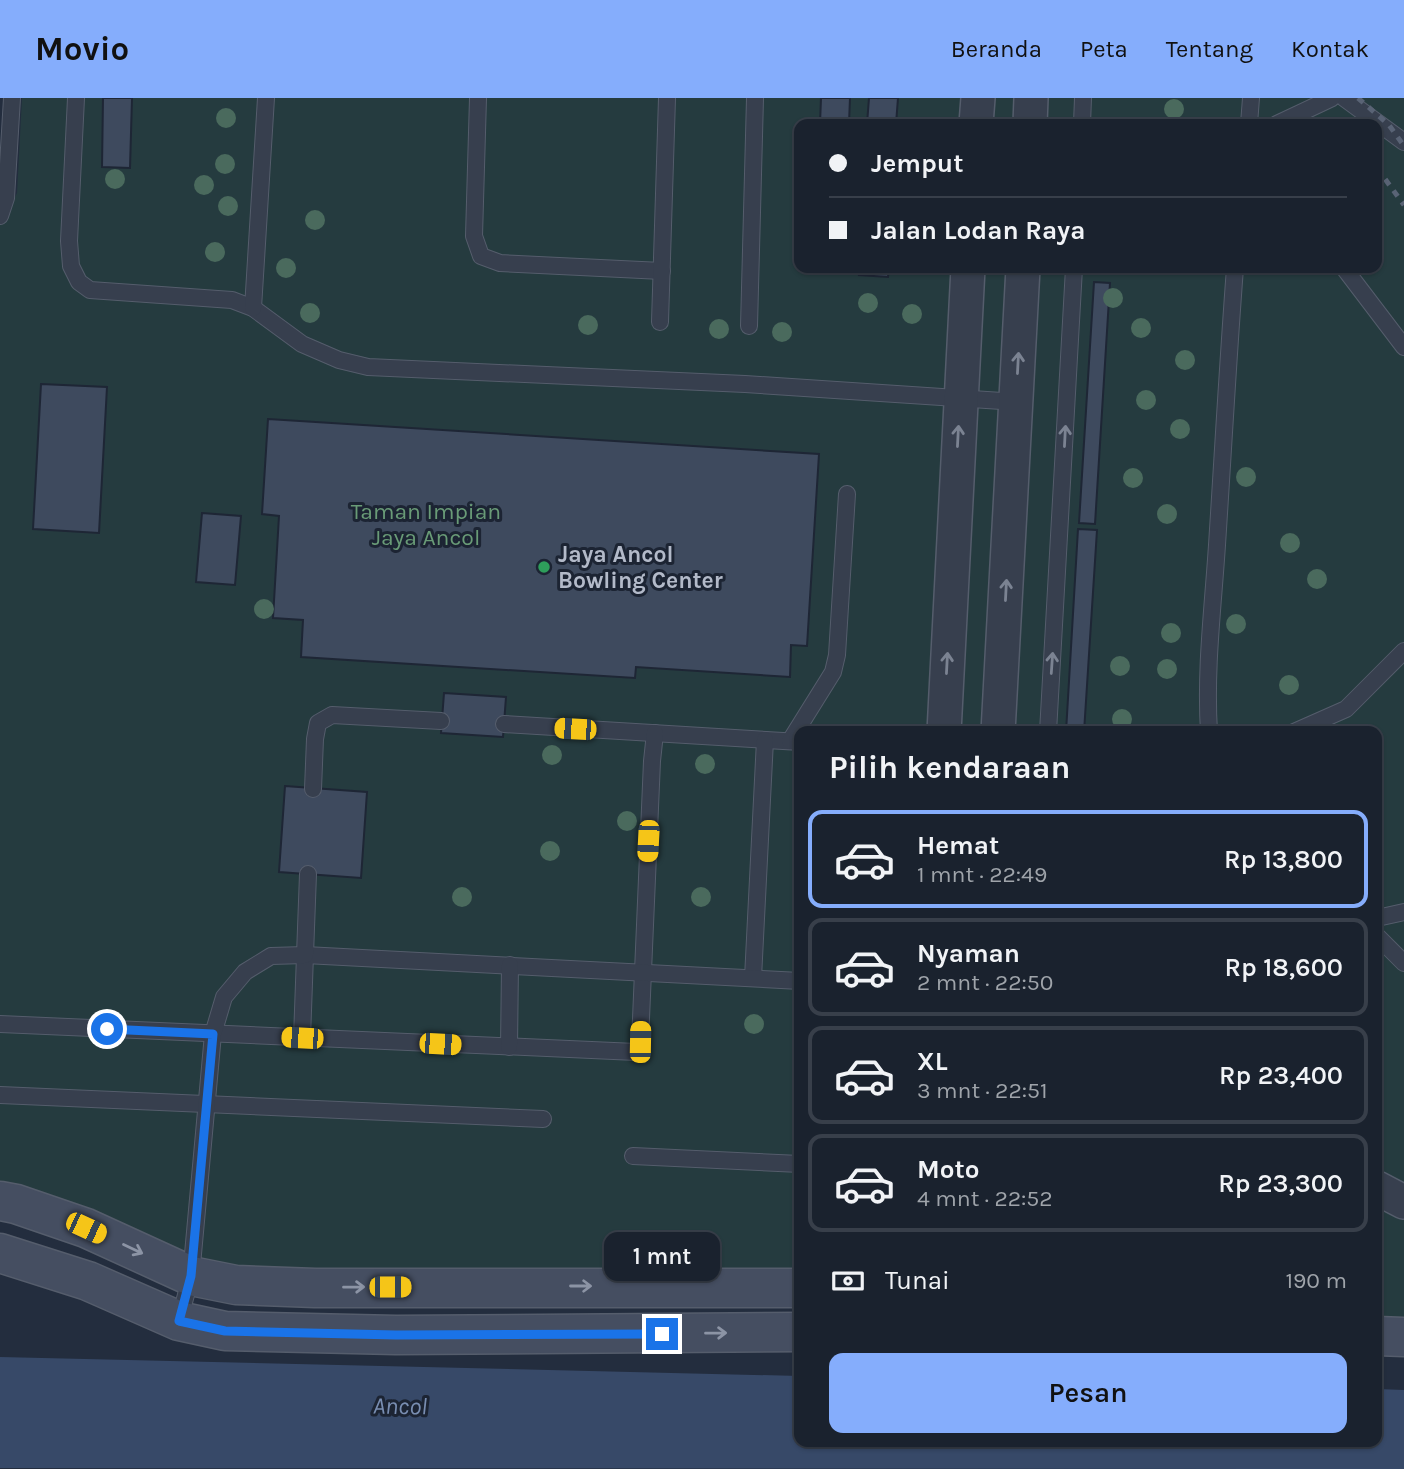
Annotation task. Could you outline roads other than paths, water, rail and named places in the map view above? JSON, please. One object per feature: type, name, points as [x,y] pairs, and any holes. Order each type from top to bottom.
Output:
[{"type":"main road","points":[[0,1201],[86,1228],[191,1276],[236,1285],[315,1288],[794,1287]]},
{"type":"main road","points":[[0,1252],[88,1282],[179,1321],[225,1331],[396,1335],[794,1332]]},
{"type":"main road","points":[[1382,1336],[1404,1337]]},
{"type":"street","points":[[976,119],[978,98]]},
{"type":"street","points":[[1030,119],[1031,98]]},
{"type":"street","points":[[944,726],[968,273]]},
{"type":"street","points":[[998,726],[1023,273]]},
{"type":"street","points":[[1382,1191],[1404,1202]]},
{"type":"lane","points":[[0,216],[6,198],[12,98]]},
{"type":"lane","points":[[76,98],[69,241],[71,266],[79,282],[90,290],[232,300],[253,308],[302,344],[339,360],[368,367],[744,384],[1017,402]]},
{"type":"lane","points":[[253,308],[266,98]]},
{"type":"lane","points":[[478,98],[474,236],[481,256],[499,263],[662,271]]},
{"type":"lane","points":[[660,322],[667,98]]},
{"type":"lane","points":[[749,326],[755,98]]},
{"type":"lane","points":[[1082,119],[1083,98]]},
{"type":"lane","points":[[1249,119],[1251,98]]},
{"type":"lane","points":[[1288,119],[1332,98]]},
{"type":"lane","points":[[1345,98],[1373,119]]},
{"type":"lane","points":[[1382,126],[1404,142]]},
{"type":"lane","points":[[1048,726],[1074,273]]},
{"type":"lane","points":[[1209,726],[1207,706],[1225,392],[1235,273]]},
{"type":"lane","points":[[1349,273],[1404,347]]},
{"type":"lane","points":[[804,726],[833,672],[837,655],[847,494]]},
{"type":"lane","points":[[1308,726],[1346,709],[1404,651]]},
{"type":"lane","points":[[313,789],[314,739],[318,723],[332,715],[441,721]]},
{"type":"lane","points":[[505,724],[794,742]]},
{"type":"lane","points":[[0,1024],[636,1052],[640,1042],[652,761],[656,733]]},
{"type":"lane","points":[[753,978],[765,740]]},
{"type":"lane","points":[[302,1038],[308,874]]},
{"type":"lane","points":[[1382,917],[1404,912]]},
{"type":"lane","points":[[1382,941],[1404,963]]},
{"type":"lane","points":[[179,1321],[191,1276],[213,1034],[224,997],[244,972],[271,956],[305,955],[794,981]]},
{"type":"lane","points":[[509,1047],[510,965]]},
{"type":"lane","points":[[0,1096],[543,1119]]},
{"type":"lane","points":[[633,1156],[794,1164]]},
{"type":"water","name":"Ancol","points":[[0,1357],[794,1376],[794,1447],[1382,1447],[1382,1389],[1404,1390],[1404,1469],[0,1468]]},
{"type":"railway","points":[[1358,98],[1389,125],[1404,146]]},
{"type":"railway","points":[[1382,175],[1404,205]]},
{"type":"place","name":"Jaya Ancol Bowling Center","points":[[544,567]]},
{"type":"park label","name":"Taman Impian Jaya Ancol","points":[[426,524]]}]
